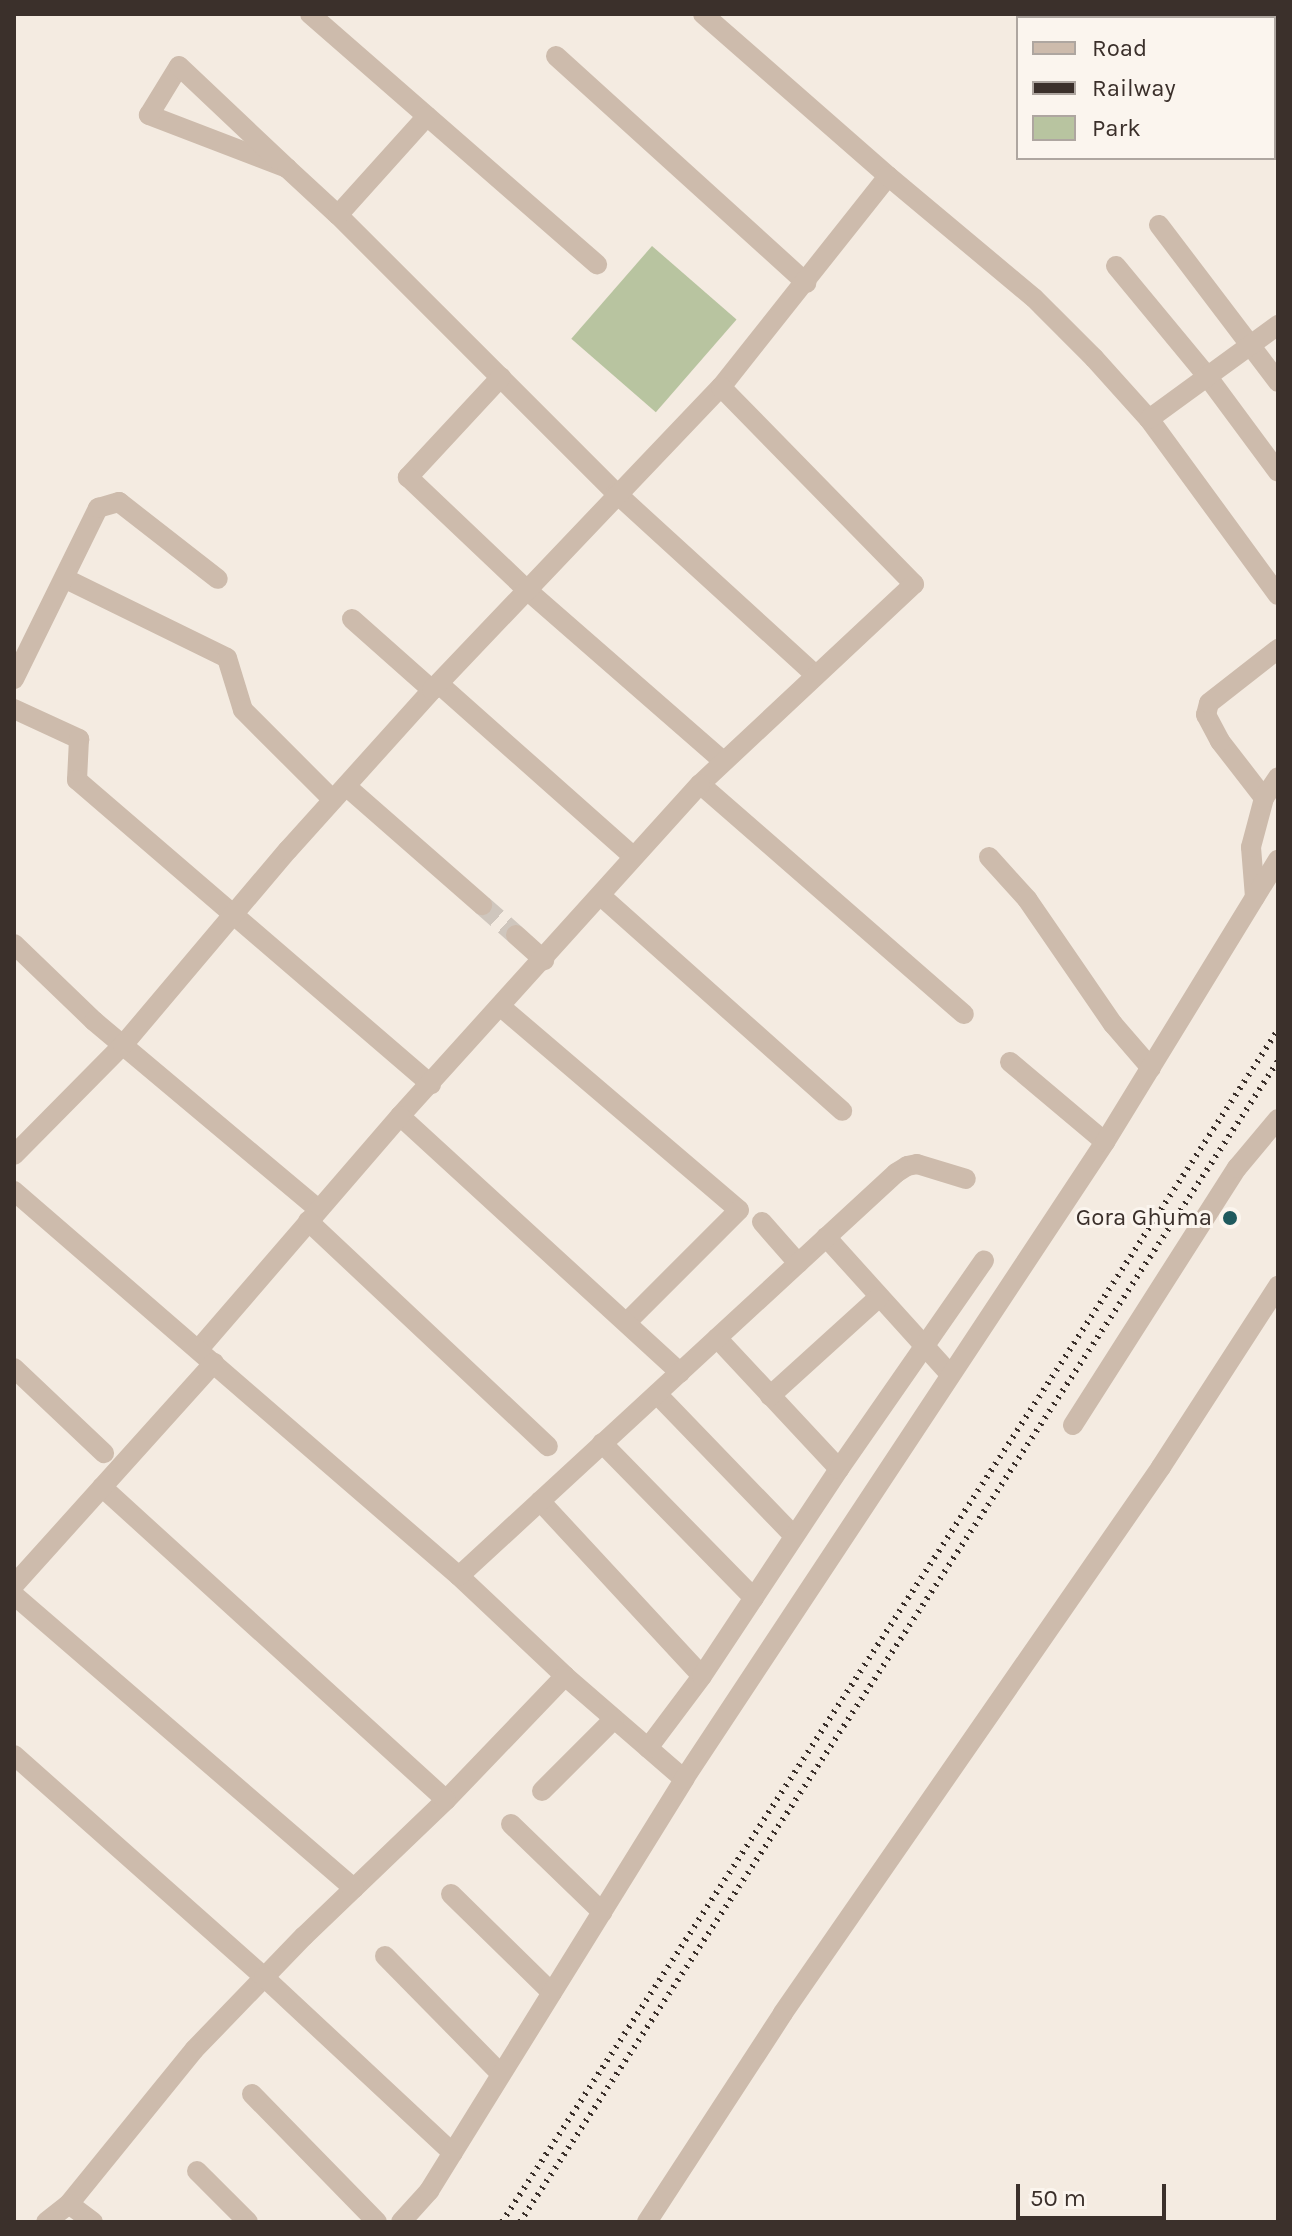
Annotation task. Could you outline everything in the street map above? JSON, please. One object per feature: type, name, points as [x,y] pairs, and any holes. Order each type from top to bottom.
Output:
[{"type":"street","points":[[310,14],[597,264]]},
{"type":"street","points":[[703,14],[888,176],[1034,298],[1149,419],[1278,595]]},
{"type":"street","points":[[556,56],[806,283]]},
{"type":"street","points":[[287,168],[149,115],[179,66],[338,215],[616,493],[814,674]]},
{"type":"street","points":[[338,215],[427,116]]},
{"type":"street","points":[[14,1155],[123,1045],[340,793],[436,687],[616,493],[721,387],[888,176]]},
{"type":"street","points":[[1159,225],[1278,382]]},
{"type":"street","points":[[1116,266],[1207,376],[1278,472]]},
{"type":"street","points":[[1149,419],[1278,325]]},
{"type":"street","points":[[501,377],[408,477],[527,590],[723,761]]},
{"type":"street","points":[[14,1585],[102,1487],[313,1215],[544,960],[633,856],[723,761],[914,584],[721,387]]},
{"type":"street","points":[[14,679],[66,579],[98,508],[119,502],[218,579]]},
{"type":"street","points":[[1261,572],[1278,558]]},
{"type":"street","points":[[66,579],[227,658],[243,710],[340,793],[482,905]]},
{"type":"street","points":[[352,619],[633,856]]},
{"type":"street","points":[[1264,798],[1220,741],[1206,715],[1209,703],[1278,649]]},
{"type":"street","points":[[14,709],[79,739],[77,780],[431,1085]]},
{"type":"street","points":[[1255,897],[1251,847],[1264,798],[1278,777]]},
{"type":"street","points":[[700,784],[964,1014]]},
{"type":"street","points":[[989,857],[1027,899],[1113,1024],[1151,1068]]},
{"type":"street","points":[[401,2222],[429,2191],[684,1779],[949,1373],[1105,1142],[1278,860]]},
{"type":"street","points":[[601,896],[842,1111]]},
{"type":"street","points":[[516,935],[544,960]]},
{"type":"street","points":[[14,944],[313,1215],[548,1446]]},
{"type":"street","points":[[500,1006],[739,1210],[627,1322]]},
{"type":"street","points":[[1010,1062],[1105,1142]]},
{"type":"street","points":[[400,1116],[680,1373]]},
{"type":"street","points":[[1073,1425],[1237,1168],[1278,1119]]},
{"type":"street","points":[[459,1576],[907,1166],[917,1164],[966,1179]]},
{"type":"street","points":[[14,1191],[459,1576],[565,1676],[684,1779]]},
{"type":"street","points":[[762,1222],[798,1263]]},
{"type":"street","points":[[826,1237],[923,1349],[949,1373]]},
{"type":"street","points":[[648,1748],[702,1676],[839,1469],[984,1260]]},
{"type":"street","points":[[647,2222],[783,2013],[1161,1467],[1278,1286]]},
{"type":"street","points":[[770,1396],[879,1297]]},
{"type":"street","points":[[717,1338],[839,1469]]},
{"type":"street","points":[[14,1368],[104,1453]]},
{"type":"street","points":[[657,1394],[794,1536]]},
{"type":"street","points":[[602,1443],[754,1598]]},
{"type":"street","points":[[102,1487],[446,1800]]},
{"type":"street","points":[[540,1501],[702,1676]]},
{"type":"street","points":[[14,1595],[354,1888]]},
{"type":"street","points":[[46,2222],[69,2204],[194,2050],[264,1977],[446,1800],[565,1676]]},
{"type":"street","points":[[542,1791],[614,1719]]},
{"type":"street","points":[[14,1755],[264,1977],[453,2153]]},
{"type":"street","points":[[511,1824],[602,1912]]},
{"type":"street","points":[[451,1894],[552,1993]]},
{"type":"street","points":[[385,1956],[501,2074]]},
{"type":"street","points":[[252,2094],[377,2222]]},
{"type":"street","points":[[197,2171],[248,2222]]},
{"type":"street","points":[[69,2204],[93,2222]]},
{"type":"green space","points":[[652,246],[737,319],[656,412],[571,339]]},
{"type":"tunnel","points":[[482,905],[516,935]]},
{"type":"railway","points":[[502,2222],[1278,1030]]},
{"type":"railway","points":[[520,2222],[1278,1061]]},
{"type":"place","name":"Gora Ghuma","points":[[1230,1218]]}]
